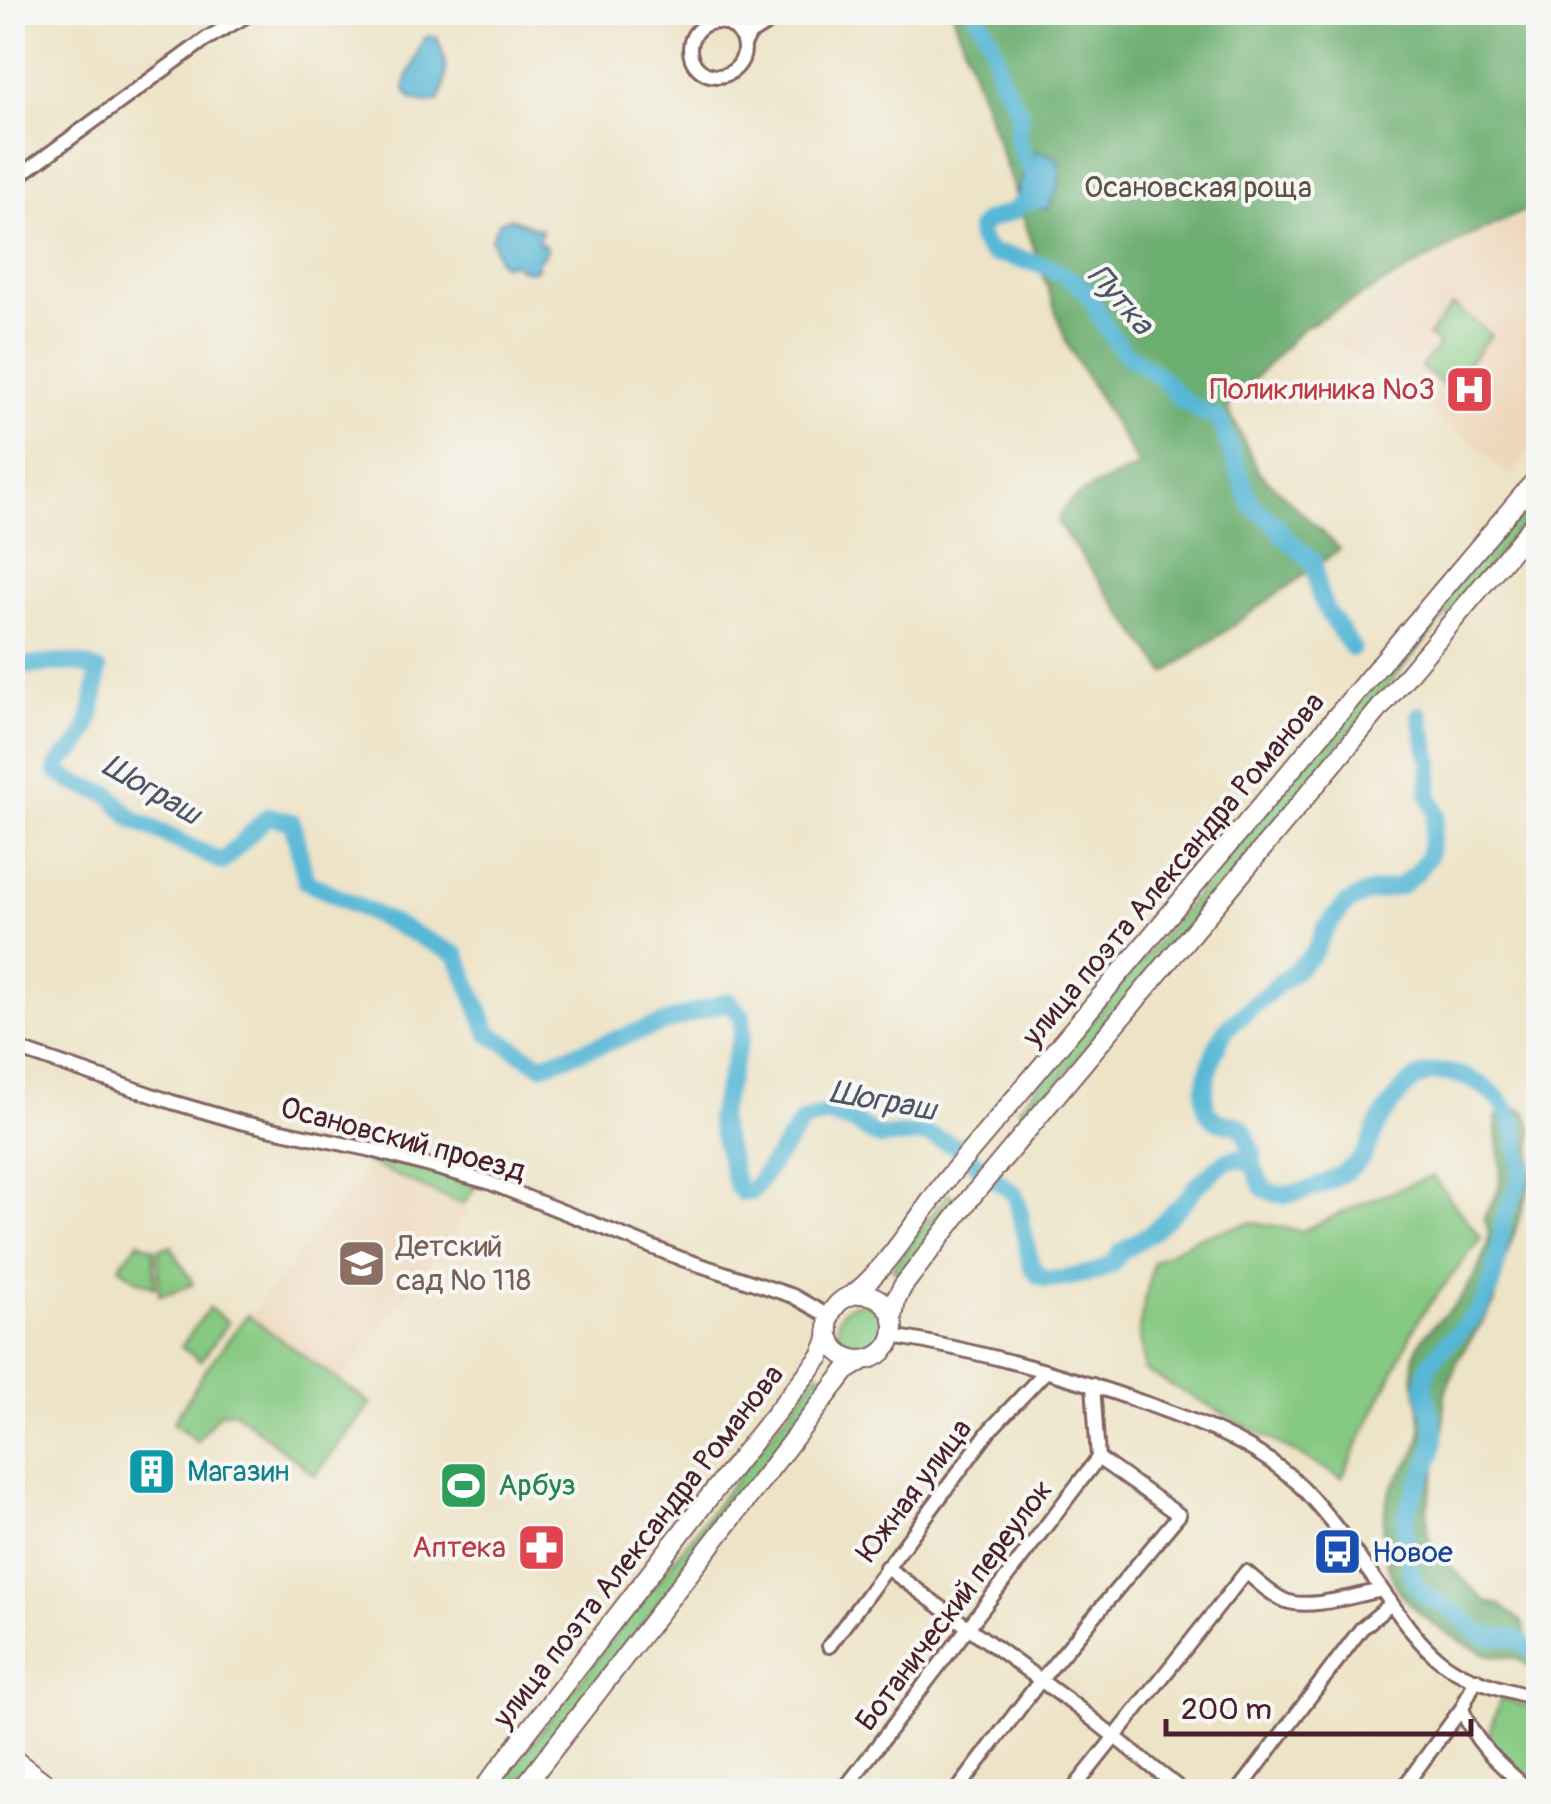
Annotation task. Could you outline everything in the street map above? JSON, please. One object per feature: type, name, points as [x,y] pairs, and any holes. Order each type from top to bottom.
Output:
[{"type":"main road","name":"улица поэта Александра Романова","points":[[850,1296],[876,1272],[946,1180],[1538,478]]},
{"type":"main road","name":"улица поэта Александра Романова","points":[[893,1327],[896,1299],[902,1286],[972,1196],[1538,518]]},
{"type":"main road","points":[[850,1296],[874,1296],[884,1302],[893,1327],[883,1352],[864,1360],[842,1354],[833,1343],[829,1323],[836,1306],[850,1296]]},
{"type":"main road","name":"улица поэта Александра Романова","points":[[481,1792],[821,1356],[829,1323]]},
{"type":"main road","name":"улица поэта Александра Романова","points":[[520,1792],[846,1371],[864,1360]]},
{"type":"main road","points":[[12,1758],[57,1792]]},
{"type":"street","points":[[12,181],[206,39],[253,12]]},
{"type":"street","points":[[732,26],[746,24],[768,12]]},
{"type":"street","points":[[744,44],[732,26],[713,22],[698,29],[690,44],[692,61],[705,73],[725,75],[741,62],[750,34],[786,12]]},
{"type":"street","name":"Осановский проезд","points":[[12,1047],[226,1118],[372,1150],[488,1182],[682,1259],[793,1296],[829,1323]]},
{"type":"street","points":[[893,1327],[1094,1385],[1186,1418],[1242,1444],[1296,1482],[1323,1512],[1411,1631],[1439,1660],[1457,1672],[1538,1699]]},
{"type":"street","name":"Южная улица","points":[[829,1646],[990,1430],[1046,1371]]},
{"type":"street","points":[[956,1792],[1040,1681],[1178,1515],[1098,1458],[1094,1385]]},
{"type":"street","name":"Ботанический переулок","points":[[849,1782],[1098,1458]]},
{"type":"street","points":[[886,1567],[1114,1735],[1184,1792]]},
{"type":"street","points":[[1070,1792],[1246,1572],[1282,1600],[1296,1604],[1382,1590]]},
{"type":"street","points":[[1238,1792],[1361,1629],[1391,1604]]},
{"type":"street","points":[[1400,1792],[1462,1708],[1476,1679]]},
{"type":"street","points":[[1462,1708],[1485,1749],[1526,1792]]},
{"type":"shaded area","name":"Поликлиника №3","points":[[1538,212],[1538,442],[1511,476],[1467,438],[1336,340],[1378,296],[1497,228]]},
{"type":"shaded area","name":"Детский сад № 118","points":[[368,1167],[470,1210],[341,1380],[250,1315]]},
{"type":"green space","name":"Осановская роща","points":[[953,13],[1538,13],[1538,205],[1476,233],[1303,328],[1227,407],[1259,472],[1340,549],[1166,673],[1058,524],[1060,514],[1077,497],[1139,466],[1067,344]]},
{"type":"green space","points":[[1453,305],[1491,335],[1448,389],[1421,367],[1439,345],[1428,336]]},
{"type":"green space","points":[[1538,485],[1538,505],[1029,1117],[1019,1108]]},
{"type":"green space","points":[[1512,1107],[1525,1111],[1532,1127],[1531,1183],[1494,1304],[1459,1357],[1445,1393],[1443,1437],[1427,1508],[1428,1534],[1439,1555],[1485,1601],[1500,1605],[1522,1622],[1529,1643],[1538,1650],[1538,1675],[1521,1660],[1489,1655],[1462,1642],[1412,1606],[1391,1573],[1383,1529],[1392,1488],[1420,1442],[1414,1378],[1418,1346],[1454,1306],[1482,1261],[1489,1232],[1484,1217],[1499,1189],[1496,1118],[1502,1110]]},
{"type":"green space","points":[[370,1156],[476,1185],[463,1205],[365,1162]]},
{"type":"green space","points":[[1432,1176],[1481,1238],[1419,1318],[1342,1478],[1145,1371],[1139,1329],[1153,1262],[1196,1238],[1253,1222],[1302,1231]]},
{"type":"green space","points":[[948,1193],[959,1201],[903,1276],[892,1268]]},
{"type":"green space","points":[[138,1242],[154,1248],[155,1287],[119,1267]]},
{"type":"green space","points":[[171,1246],[193,1284],[159,1295],[158,1249]]},
{"type":"green space","points":[[861,1303],[878,1310],[885,1327],[878,1344],[861,1351],[844,1344],[837,1327],[844,1310]]},
{"type":"green space","points":[[209,1308],[228,1322],[201,1361],[181,1347]]},
{"type":"green space","points":[[247,1315],[371,1404],[315,1475],[234,1411],[219,1413],[197,1441],[173,1423],[206,1369]]},
{"type":"green space","points":[[819,1372],[830,1381],[513,1791],[494,1792]]},
{"type":"green space","points":[[1500,1700],[1538,1710],[1538,1791],[1533,1791],[1514,1765],[1492,1746],[1488,1736]]},
{"type":"water","points":[[428,36],[437,37],[446,69],[439,101],[429,102],[413,99],[405,87],[420,45]]},
{"type":"water","points":[[1035,151],[1047,153],[1059,165],[1059,182],[1047,209],[1026,206],[1018,199],[1018,189]]},
{"type":"water","points":[[510,218],[542,230],[538,243],[547,250],[536,270],[499,262],[491,238],[499,222]]},
{"type":"waterway","name":"Путка","points":[[976,12],[993,45],[1000,77],[1020,113],[1017,134],[1022,154],[1045,190],[1040,199],[1021,203],[1014,211],[986,221],[979,229],[980,239],[994,254],[1046,266],[1075,281],[1090,296],[1104,325],[1124,352],[1160,377],[1182,400],[1214,416],[1221,424],[1251,505],[1314,563],[1319,594],[1352,648]]},
{"type":"waterway","name":"Шограш","points":[[12,665],[73,663],[98,671],[85,733],[57,771],[73,782],[109,794],[133,819],[222,862],[268,816],[292,822],[306,881],[457,955],[489,1033],[541,1065],[728,1001],[742,1016],[742,1034],[718,1118],[737,1187],[743,1193],[751,1192],[803,1121],[827,1114],[855,1123],[879,1137],[924,1134],[954,1145],[1014,1194],[1031,1265],[1039,1276],[1061,1279],[1096,1272],[1113,1263],[1121,1252],[1152,1232],[1226,1161],[1236,1158],[1252,1163],[1265,1189],[1275,1194],[1301,1192],[1330,1181],[1361,1159],[1384,1115],[1415,1079],[1438,1072],[1480,1084],[1507,1110],[1519,1147],[1521,1174],[1507,1210],[1488,1294],[1476,1314],[1433,1359],[1425,1376],[1434,1446],[1408,1509],[1406,1544],[1413,1580],[1425,1594],[1480,1633],[1514,1638],[1538,1656]]},
{"type":"waterway","name":"Путка","points":[[1252,1163],[1253,1155],[1242,1129],[1218,1121],[1206,1108],[1205,1085],[1212,1058],[1228,1027],[1309,958],[1325,929],[1346,904],[1365,894],[1400,886],[1428,857],[1436,814],[1429,794],[1431,763],[1420,715]]},
{"type":"place","name":"Поликлиника №3","points":[[1470,389]]},
{"type":"place","name":"Детский сад № 118","points":[[361,1263]]},
{"type":"place","name":"Магазин","points":[[152,1471]]},
{"type":"place","name":"Арбуз","points":[[463,1485]]},
{"type":"place","name":"Аптека","points":[[541,1547]]},
{"type":"place","name":"Новое","points":[[1337,1552]]}]
